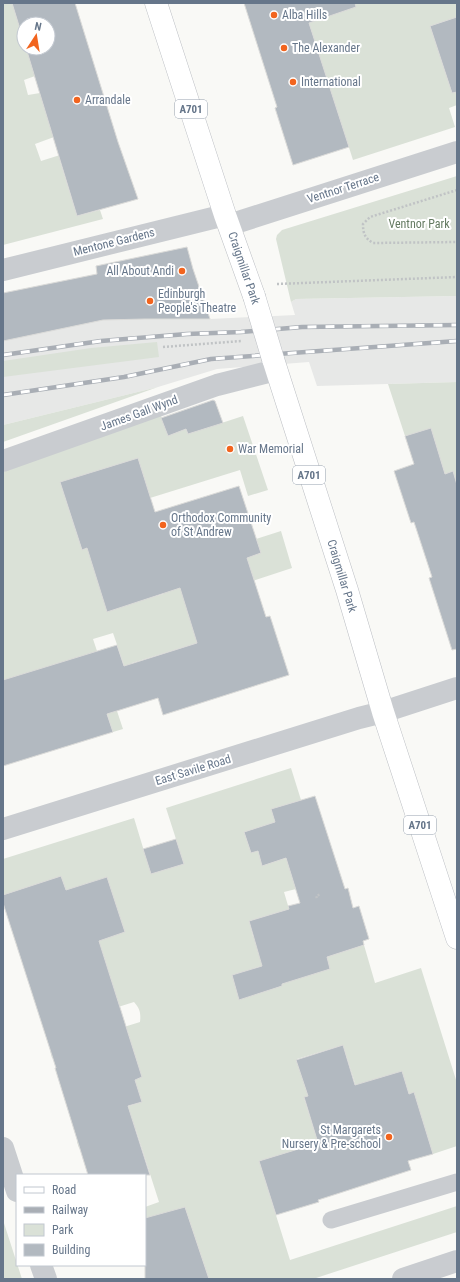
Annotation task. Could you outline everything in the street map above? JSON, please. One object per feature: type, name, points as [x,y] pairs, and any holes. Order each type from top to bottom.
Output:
[{"type":"main road","name":"A701","points":[[156,3],[227,220]]},
{"type":"main road","name":"Craigmillar Park","points":[[227,220],[252,291],[383,712],[457,938]]},
{"type":"street","name":"Ventnor Terrace","points":[[227,220],[457,152]]},
{"type":"street","name":"Mentone Gardens","points":[[3,270],[227,220]]},
{"type":"street","name":"James Gall Wynd","points":[[3,461],[274,365]]},
{"type":"street","name":"East Savile Road","points":[[3,829],[457,688]]},
{"type":"street","points":[[3,1148],[16,1188]]},
{"type":"street","points":[[403,1279],[457,1261]]},
{"type":"street","points":[[41,1266],[46,1279]]},
{"type":"lane","points":[[331,1220],[457,1182]]},
{"type":"path","points":[[457,190],[370,217],[363,224],[363,232],[366,239],[373,243],[457,242]]},
{"type":"path","points":[[252,291],[457,277]]},
{"type":"path","points":[[163,346],[214,343]]},
{"type":"path","points":[[317,898],[316,896],[321,894]]},
{"type":"shaded area","points":[[457,296],[457,382],[317,386],[309,362],[217,369],[158,387],[3,425],[3,341],[103,320],[210,319],[295,315],[291,302],[296,299]]},
{"type":"green space","points":[[3,3],[12,3],[16,16],[16,56],[29,56],[35,76],[24,80],[28,95],[40,93],[54,137],[35,144],[41,161],[60,155],[62,160],[60,161],[77,216],[100,210],[103,219],[3,245]]},
{"type":"green space","points":[[323,3],[457,3],[457,17],[430,26],[452,93],[457,91],[457,105],[449,108],[455,127],[353,160],[309,23],[327,17]]},
{"type":"green space","name":"Ventnor Park","points":[[457,176],[457,296],[296,299],[291,302],[276,239],[277,235],[282,230]]},
{"type":"green space","points":[[157,342],[159,357],[3,377],[3,361],[91,348]]},
{"type":"green space","points":[[457,382],[457,485],[453,471],[445,474],[431,428],[405,436],[388,384]]},
{"type":"green space","points":[[158,387],[3,442],[3,425]]},
{"type":"green space","points":[[160,413],[168,436],[186,429],[188,434],[243,416],[268,490],[248,496],[240,470],[150,498],[138,458],[60,482],[82,550],[87,548],[126,584],[133,603],[163,594],[161,587],[175,580],[261,553],[256,539],[281,531],[292,568],[231,588],[197,643],[132,663],[126,671],[113,633],[93,639],[123,729],[113,732],[88,654],[44,753],[23,760],[3,696],[3,472]]},
{"type":"green space","points":[[291,768],[301,800],[271,809],[275,822],[244,832],[251,853],[258,851],[262,866],[286,858],[296,889],[284,892],[289,909],[249,921],[253,936],[266,932],[275,962],[232,975],[239,999],[282,986],[278,971],[309,975],[330,969],[327,957],[364,945],[375,983],[421,968],[457,1083],[457,1146],[433,1154],[414,1093],[409,1094],[402,1071],[379,1078],[359,1096],[343,1045],[297,1059],[308,1096],[304,1098],[318,1143],[259,1161],[290,1260],[457,1206],[457,1232],[313,1279],[207,1279],[176,1227],[190,1223],[185,1207],[146,1219],[146,1207],[159,1202],[136,1130],[79,1148],[77,1142],[123,1108],[142,1102],[137,1087],[116,1085],[142,1077],[139,1068],[74,1052],[52,1058],[50,1050],[140,1022],[139,1009],[134,1002],[99,1013],[105,959],[29,983],[23,965],[125,932],[107,878],[67,893],[61,876],[3,895],[3,859],[134,818],[151,874],[184,864],[166,808]]},
{"type":"green space","points":[[3,1220],[16,1260],[16,1266],[18,1266],[22,1279],[3,1279]]},
{"type":"building","points":[[12,3],[75,3],[118,142],[138,199],[77,216],[28,56],[56,56],[56,16],[16,16]]},
{"type":"building","points":[[244,3],[355,3],[356,7],[309,23],[349,147],[293,165],[275,108],[277,107]]},
{"type":"building","points":[[457,17],[457,92],[452,93],[430,26]]},
{"type":"building","points":[[187,247],[210,319],[103,320],[3,341],[3,293],[97,274],[96,266]]},
{"type":"building","points":[[213,400],[215,401],[223,423],[188,434],[186,429],[168,436],[161,418]]},
{"type":"building","points":[[431,428],[445,474],[453,471],[457,485],[457,649],[452,650],[429,578],[432,577],[414,522],[411,523],[394,471],[414,464],[405,436]]},
{"type":"building","points":[[138,458],[155,512],[239,486],[261,553],[247,558],[266,617],[270,616],[289,675],[163,715],[158,698],[107,714],[113,732],[3,766],[3,680],[117,645],[124,666],[197,643],[180,588],[107,612],[87,548],[82,550],[60,482]]},
{"type":"building","points":[[315,796],[345,889],[348,888],[353,908],[359,906],[369,939],[363,941],[364,945],[327,957],[330,969],[282,984],[282,986],[239,1000],[232,975],[262,966],[249,921],[289,909],[288,906],[300,903],[286,858],[262,866],[258,851],[251,853],[244,832],[275,822],[271,809]]},
{"type":"building","points":[[176,839],[184,864],[151,874],[143,849]]},
{"type":"building","points":[[61,876],[66,890],[107,877],[125,932],[99,941],[142,1077],[135,1080],[142,1102],[128,1106],[150,1175],[88,1174],[56,1068],[3,903],[3,895]]},
{"type":"building","points":[[343,1045],[355,1085],[402,1071],[409,1094],[414,1092],[433,1154],[408,1161],[411,1170],[318,1200],[319,1202],[276,1215],[259,1161],[318,1143],[304,1097],[308,1096],[296,1060]]},
{"type":"building","points":[[185,1207],[209,1279],[145,1279],[146,1218]]},
{"type":"railway","points":[[3,355],[101,341],[187,334],[241,332],[302,327],[457,325]]},
{"type":"railway","points":[[3,395],[124,377],[211,359],[457,341]]},
{"type":"place","name":"Alba Hills","points":[[274,15]]},
{"type":"place","name":"The Alexander","points":[[284,48]]},
{"type":"place","name":"International","points":[[293,82]]},
{"type":"place","name":"Arrandale","points":[[77,100]]},
{"type":"place","name":"All About Andi","points":[[182,271]]},
{"type":"place","name":"Edinburgh People's Theatre","points":[[150,301]]},
{"type":"place","name":"War Memorial","points":[[230,449]]},
{"type":"place","name":"Orthodox Community of St Andrew","points":[[163,525]]},
{"type":"place","name":"St Margarets Nursery & Pre-school","points":[[389,1137]]}]
